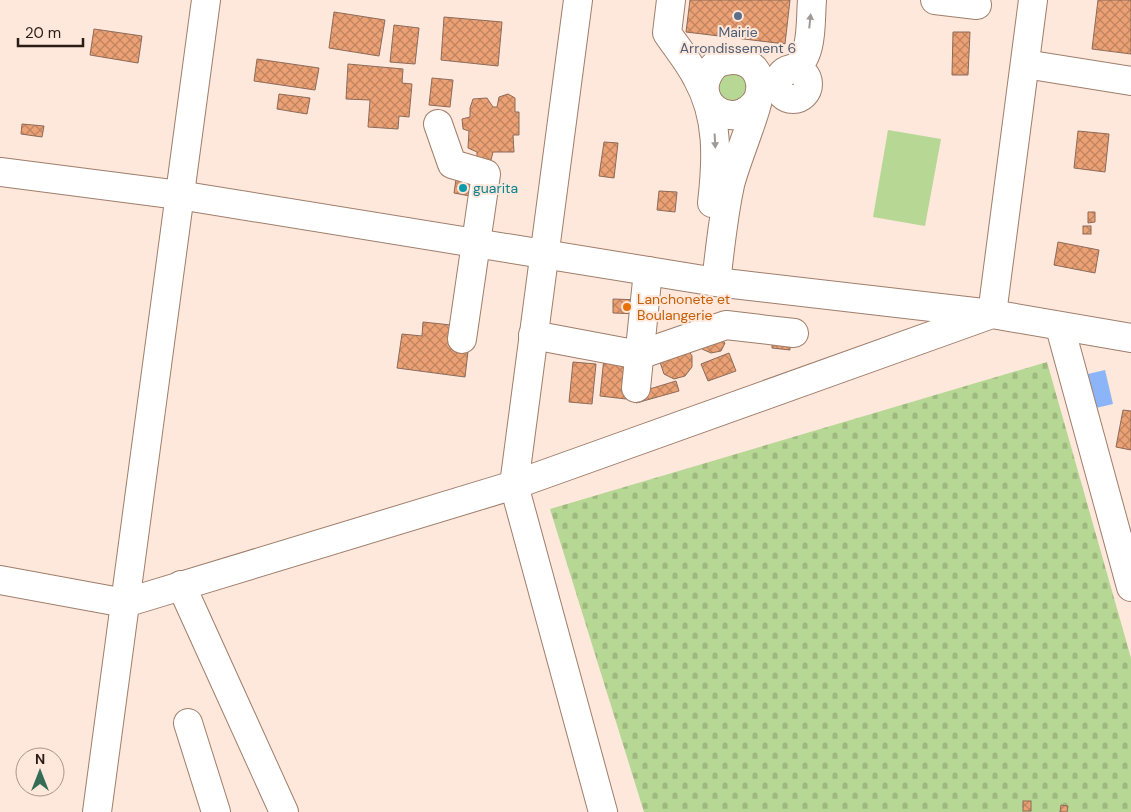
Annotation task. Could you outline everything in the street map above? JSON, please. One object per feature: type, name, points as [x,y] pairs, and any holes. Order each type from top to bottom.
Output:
[{"type":"street","points":[[97,812],[206,0]]},
{"type":"street","points":[[578,0],[514,485],[603,812]]},
{"type":"street","points":[[671,0],[666,33],[698,78],[706,98],[712,106],[729,115],[746,112],[759,94],[796,69],[812,0]]},
{"type":"street","points":[[936,0],[977,5]]},
{"type":"street","points":[[992,314],[1033,0]]},
{"type":"street","points":[[735,59],[751,66],[757,73],[759,94],[730,185],[710,282],[716,155],[714,130],[704,89],[709,71],[716,64],[725,60],[735,59]]},
{"type":"street","points":[[1025,64],[1131,81]]},
{"type":"street","points":[[438,124],[452,164],[486,174],[462,339]]},
{"type":"street","points":[[0,172],[179,195],[710,282],[992,314],[1131,338]]},
{"type":"street","points":[[636,388],[648,271]]},
{"type":"street","points":[[0,580],[125,603],[514,485],[992,314]]},
{"type":"street","points":[[534,335],[639,355],[726,325],[794,333]]},
{"type":"street","points":[[1060,327],[1131,587]]},
{"type":"street","points":[[181,585],[284,812]]},
{"type":"street","points":[[188,723],[216,812]]},
{"type":"green space","points":[[712,71],[756,75],[734,113],[708,78]]},
{"type":"green space","points":[[888,130],[941,139],[925,226],[873,217]]},
{"type":"green space","points":[[1047,362],[1131,658],[1131,812],[644,812],[550,509]]},
{"type":"water","points":[[1105,370],[1113,404],[1096,408],[1088,374]]},
{"type":"building","name":"Mairie Arrondissement 6","points":[[690,0],[790,0],[785,44],[686,32]]},
{"type":"building","points":[[1098,0],[1131,0],[1131,54],[1092,49]]},
{"type":"building","points":[[334,12],[385,20],[379,56],[329,48]]},
{"type":"building","points":[[444,17],[502,22],[498,66],[441,60]]},
{"type":"building","points":[[394,25],[419,28],[415,64],[390,62]]},
{"type":"building","points":[[94,29],[142,36],[138,63],[90,55]]},
{"type":"building","points":[[953,32],[970,32],[968,75],[952,75]]},
{"type":"building","points":[[257,59],[319,68],[315,90],[254,81]]},
{"type":"building","points":[[348,64],[403,69],[402,83],[412,84],[409,117],[399,116],[398,129],[368,127],[370,100],[346,99]]},
{"type":"building","points":[[432,78],[453,80],[450,107],[429,105]]},
{"type":"building","points":[[279,94],[310,98],[307,114],[277,109]]},
{"type":"building","points":[[508,94],[515,98],[515,112],[519,112],[519,135],[513,135],[514,152],[493,152],[490,164],[477,159],[477,152],[468,148],[469,131],[463,129],[462,119],[470,117],[473,99],[487,98],[493,107],[497,107],[499,97]]},
{"type":"building","points":[[22,124],[44,126],[42,137],[21,134]]},
{"type":"building","points":[[1078,131],[1109,134],[1105,172],[1074,168]]},
{"type":"building","points":[[604,142],[618,143],[614,178],[599,176]]},
{"type":"building","name":"guarita","points":[[456,179],[472,182],[470,196],[454,193]]},
{"type":"building","points":[[659,191],[677,192],[675,212],[657,210]]},
{"type":"building","points":[[1088,212],[1095,212],[1095,222],[1088,223]]},
{"type":"building","points":[[1083,226],[1091,226],[1091,234],[1083,234]]},
{"type":"building","points":[[1058,242],[1099,250],[1095,273],[1054,265]]},
{"type":"building","name":"Lanchonete et Boulangerie","points":[[613,299],[641,300],[640,314],[613,313]]},
{"type":"building","points":[[423,322],[451,325],[448,340],[469,343],[465,377],[397,368],[402,334],[422,336]]},
{"type":"building","points":[[772,335],[790,336],[790,350],[772,348]]},
{"type":"building","points":[[718,337],[725,343],[721,351],[711,353],[702,349],[702,340]]},
{"type":"building","points":[[689,351],[692,356],[692,367],[685,376],[674,379],[664,374],[659,359]]},
{"type":"building","points":[[729,353],[736,371],[708,381],[701,364]]},
{"type":"building","points":[[604,358],[630,360],[626,399],[600,396]]},
{"type":"building","points":[[573,362],[596,364],[592,404],[569,402]]},
{"type":"building","points":[[676,381],[679,391],[636,403],[633,394]]},
{"type":"building","points":[[1123,410],[1131,411],[1131,450],[1116,447]]},
{"type":"building","points":[[1023,801],[1031,801],[1031,811],[1023,811]]},
{"type":"building","points":[[1061,805],[1068,806],[1067,812],[1060,812]]},
{"type":"place","name":"Mairie Arrondissement 6","points":[[738,16]]},
{"type":"place","name":"guarita","points":[[463,188]]},
{"type":"place","name":"Lanchonete et Boulangerie","points":[[627,307]]}]
